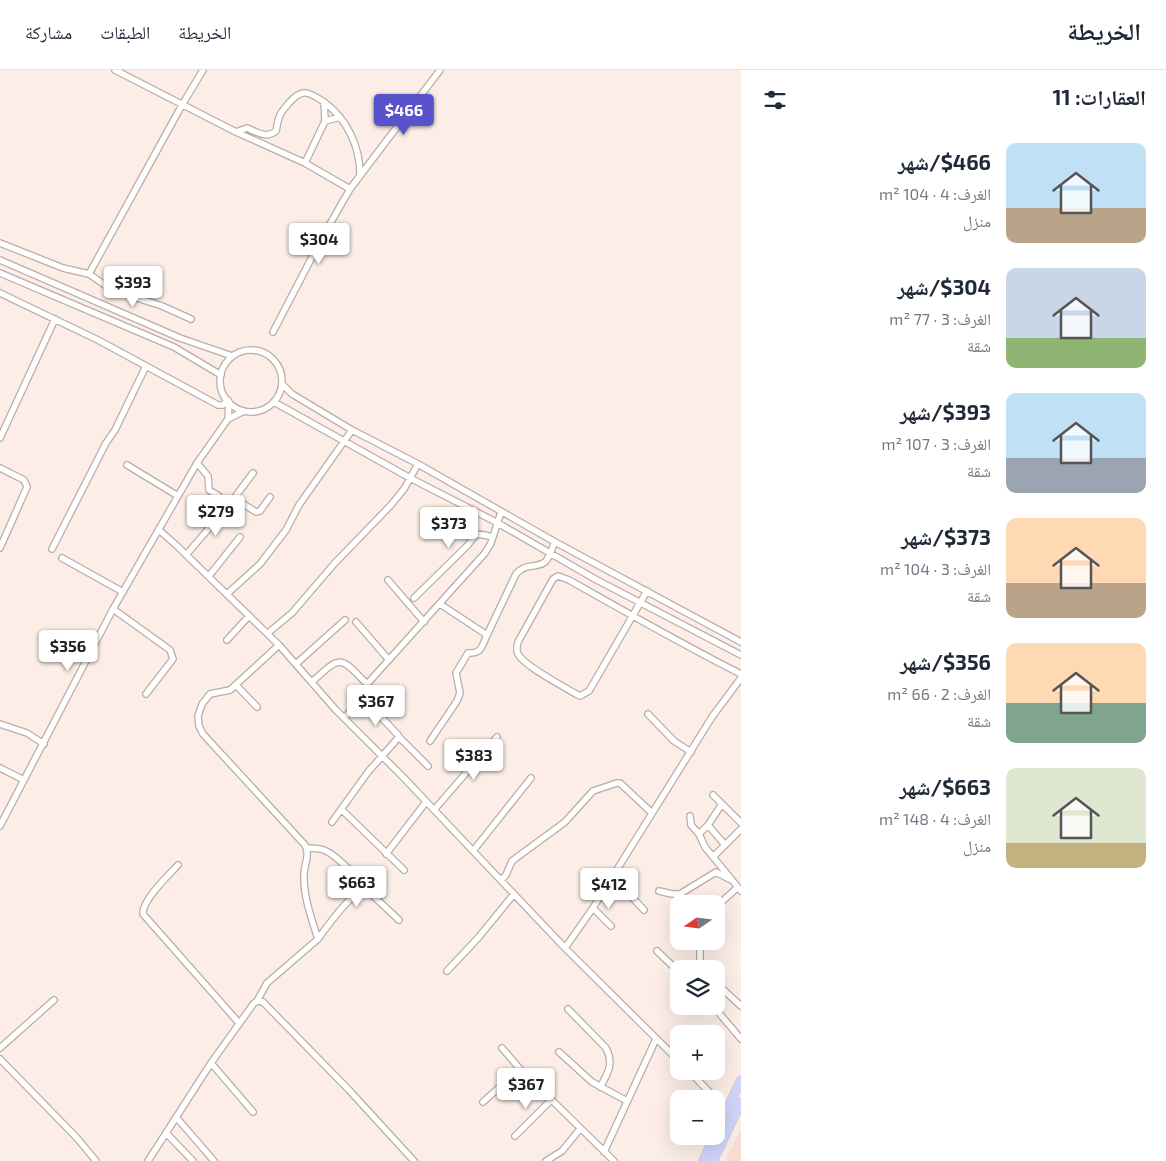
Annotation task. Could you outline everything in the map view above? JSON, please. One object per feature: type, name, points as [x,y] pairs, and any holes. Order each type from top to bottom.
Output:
[{"type":"main road","points":[[725,1114],[741,1080]]},
{"type":"main road","points":[[713,1161],[741,1102]]},
{"type":"main road","points":[[703,1161],[711,1145]]},
{"type":"street","points":[[115,70],[236,132],[305,163],[350,189]]},
{"type":"street","points":[[89,274],[203,70]]},
{"type":"street","points":[[273,332],[350,189],[440,70]]},
{"type":"street","points":[[236,132],[246,128],[264,135],[273,133],[276,131],[277,118],[294,98],[302,93],[312,93],[340,117],[356,148],[360,175]]},
{"type":"street","points":[[305,163],[324,121],[324,102]]},
{"type":"street","points":[[324,121],[340,117]]},
{"type":"street","points":[[0,243],[63,268],[89,274],[112,290],[162,306],[191,318]]},
{"type":"street","points":[[0,260],[180,338],[232,356]]},
{"type":"street","points":[[0,273],[174,347],[221,375]]},
{"type":"street","points":[[0,293],[55,319],[218,405],[224,405],[229,401]]},
{"type":"street","points":[[0,438],[55,319]]},
{"type":"street","points":[[257,350],[264,352],[272,358],[278,366],[282,384],[274,402],[260,410],[244,411],[236,408],[229,401],[222,388],[221,375],[223,368],[232,356],[244,351],[257,350]]},
{"type":"street","points":[[52,549],[106,443],[115,430],[146,366]]},
{"type":"street","points":[[282,384],[292,394],[352,430],[418,464],[555,542],[741,642]]},
{"type":"street","points":[[228,420],[229,401]]},
{"type":"street","points":[[274,402],[410,478],[496,522],[640,603],[741,655]]},
{"type":"street","points":[[0,826],[44,744],[83,664],[178,496],[197,464],[228,420],[244,411]]},
{"type":"street","points":[[227,594],[255,569],[270,551],[286,530],[299,505],[352,430]]},
{"type":"street","points":[[197,464],[208,476],[209,490],[219,496]]},
{"type":"street","points":[[268,633],[292,613],[334,564],[391,505],[404,489],[418,464]]},
{"type":"street","points":[[127,465],[178,496]]},
{"type":"street","points":[[0,468],[24,480],[27,487],[0,548]]},
{"type":"street","points":[[186,555],[253,473]]},
{"type":"street","points":[[234,498],[256,512],[260,511],[270,497]]},
{"type":"street","points":[[344,718],[350,713],[358,700],[359,692],[485,553],[501,512]]},
{"type":"street","points":[[159,530],[279,644],[344,718],[382,755],[565,948],[670,1052]]},
{"type":"street","points":[[414,598],[468,545],[474,536],[482,534],[492,537]]},
{"type":"street","points":[[209,576],[240,537]]},
{"type":"street","points":[[430,741],[460,694],[456,669],[468,653],[480,651],[519,570],[528,566],[542,564],[548,558],[555,542]]},
{"type":"street","points":[[62,558],[123,592]]},
{"type":"street","points":[[565,948],[593,908],[712,717],[741,676],[634,616],[569,580],[558,576],[546,590],[518,642],[517,652],[528,664],[580,696],[590,691],[634,616],[647,592]]},
{"type":"street","points":[[388,580],[424,622]]},
{"type":"street","points":[[440,604],[487,635]]},
{"type":"street","points":[[113,609],[170,650],[173,655],[173,659],[146,694]]},
{"type":"street","points":[[227,640],[249,616]]},
{"type":"street","points":[[296,664],[345,620]]},
{"type":"street","points":[[356,622],[389,660]]},
{"type":"street","points":[[279,644],[230,690],[210,694],[202,704],[198,716],[201,731],[307,848],[319,848],[329,852],[360,881],[363,889],[368,891],[399,920]]},
{"type":"street","points":[[312,681],[331,664],[339,662],[350,665],[367,684]]},
{"type":"street","points":[[236,684],[257,707]]},
{"type":"street","points":[[358,700],[383,719],[428,766]]},
{"type":"street","points":[[648,714],[674,741],[691,752]]},
{"type":"street","points":[[0,724],[27,732],[44,744]]},
{"type":"street","points":[[332,822],[382,755],[399,737]]},
{"type":"street","points":[[434,810],[496,737]]},
{"type":"street","points":[[0,768],[24,780]]},
{"type":"street","points":[[473,850],[531,778]]},
{"type":"street","points":[[501,880],[506,875],[512,861],[565,822],[589,795],[598,788],[620,783],[652,813]]},
{"type":"street","points":[[713,795],[741,823]]},
{"type":"street","points":[[386,854],[426,802]]},
{"type":"street","points":[[699,834],[708,825],[722,804]]},
{"type":"street","points":[[342,810],[404,870]]},
{"type":"street","points":[[690,816],[691,825],[699,834],[705,847],[739,889],[725,900]]},
{"type":"street","points":[[708,825],[725,845]]},
{"type":"street","points":[[714,857],[741,829]]},
{"type":"street","points":[[307,848],[304,872],[307,904],[318,939]]},
{"type":"street","points":[[178,864],[147,900],[143,914],[239,1023]]},
{"type":"street","points":[[659,891],[680,894],[716,872],[733,881]]},
{"type":"street","points":[[612,876],[644,910]]},
{"type":"street","points":[[148,1161],[211,1064],[239,1023],[257,1001],[267,983],[318,939],[356,894],[363,889]]},
{"type":"street","points":[[447,971],[478,938],[514,894]]},
{"type":"street","points":[[593,908],[610,926]]},
{"type":"street","points":[[658,951],[670,963]]},
{"type":"street","points":[[725,993],[741,1006]]},
{"type":"street","points":[[0,1048],[54,1000]]},
{"type":"street","points":[[257,1001],[263,1002],[349,1090],[414,1161]]},
{"type":"street","points":[[568,1009],[608,1052],[610,1068],[600,1087]]},
{"type":"street","points":[[721,1015],[741,1039]]},
{"type":"street","points":[[604,1152],[656,1039]]},
{"type":"street","points":[[502,1048],[520,1069],[614,1161]]},
{"type":"street","points":[[559,1052],[583,1075],[600,1087],[627,1101]]},
{"type":"street","points":[[0,1059],[77,1138],[96,1161]]},
{"type":"street","points":[[211,1064],[253,1112]]},
{"type":"street","points":[[483,1102],[520,1069]]},
{"type":"street","points":[[698,1080],[707,1090]]},
{"type":"street","points":[[515,1136],[551,1100]]},
{"type":"street","points":[[176,1117],[214,1161]]},
{"type":"street","points":[[546,1161],[562,1151],[580,1128]]},
{"type":"street","points":[[166,1133],[193,1161]]},
{"type":"shaded area","points":[[741,1129],[741,1161],[725,1161]]}]
